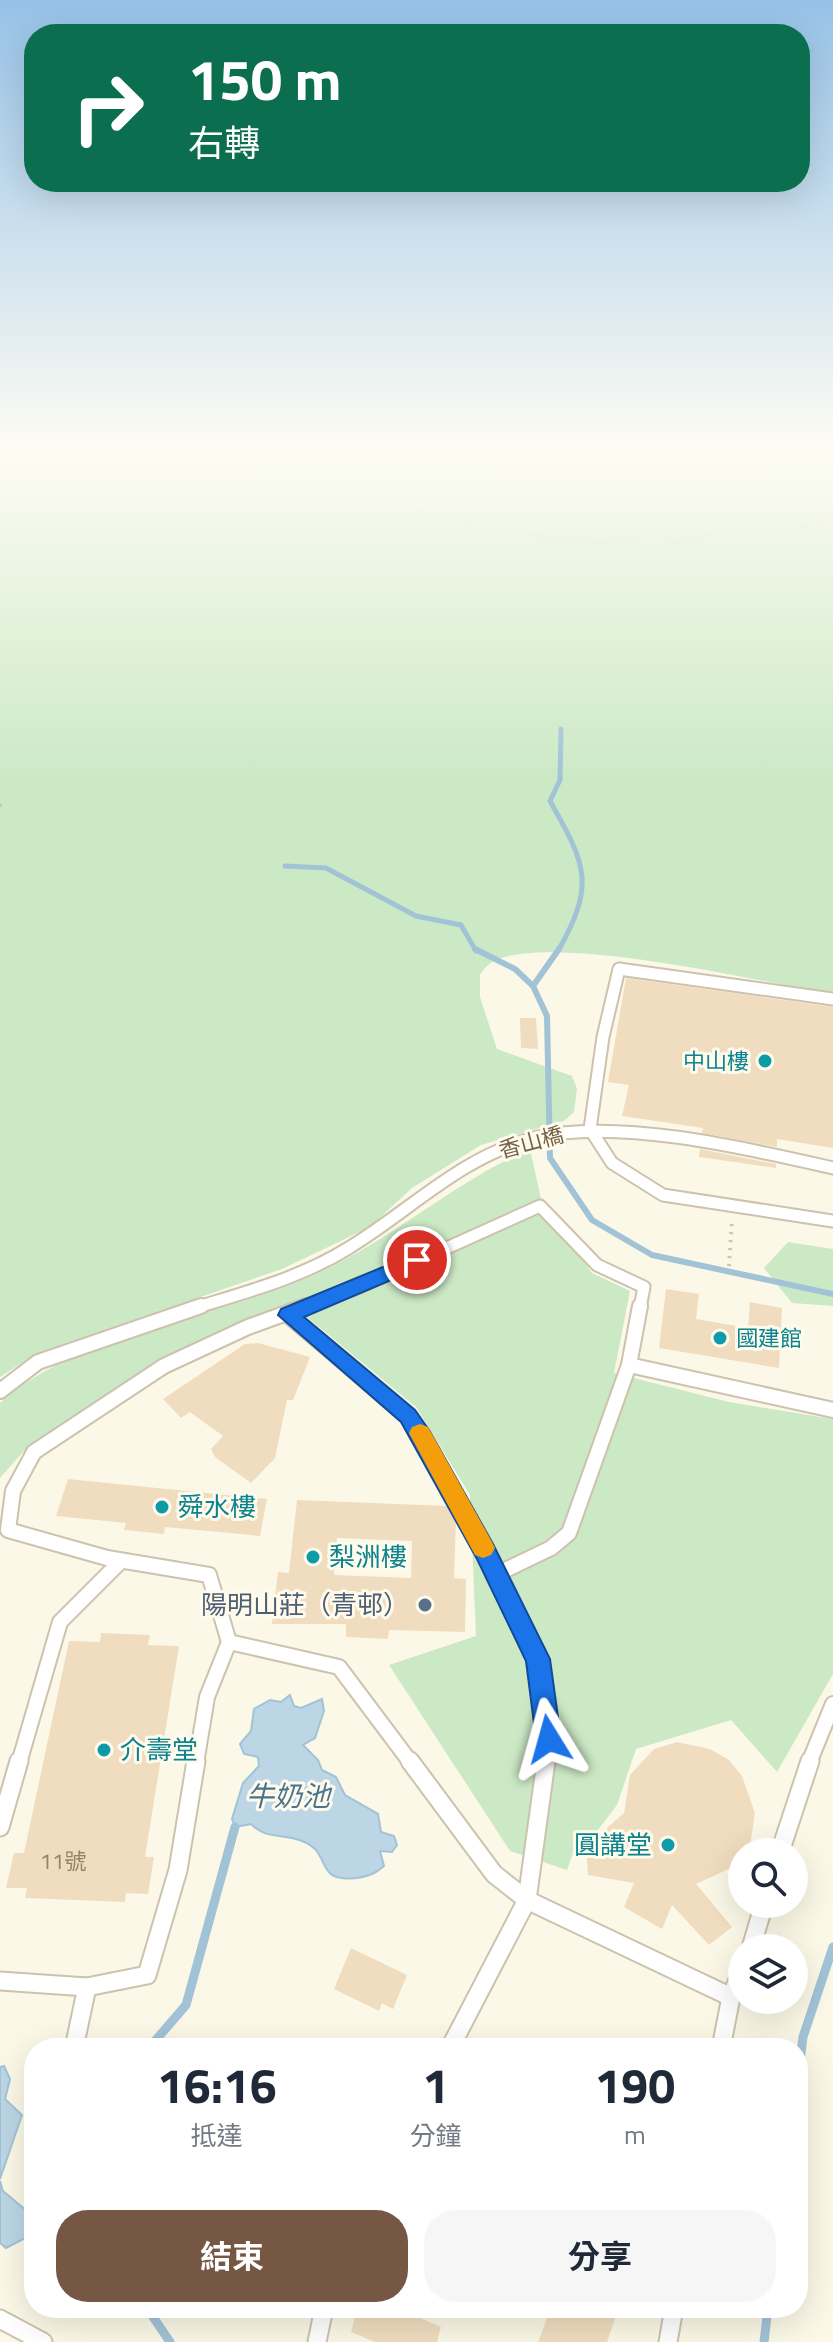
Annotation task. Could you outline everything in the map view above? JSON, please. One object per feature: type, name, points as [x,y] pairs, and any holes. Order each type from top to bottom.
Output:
[{"type":"lane","points":[[833,999],[619,969],[603,1037],[590,1129],[612,1163],[663,1195],[833,1221]]},
{"type":"lane","name":"香山橋","points":[[0,1391],[38,1362],[69,1349],[291,1277],[347,1249],[438,1182],[488,1154],[534,1138],[590,1129],[746,1148],[833,1168]]},
{"type":"lane","points":[[0,1981],[87,1987],[147,1975],[178,1870],[207,1697],[229,1642],[209,1575],[119,1563],[4,1532],[13,1491],[34,1452],[164,1366],[248,1327],[360,1287],[503,1220],[540,1206],[597,1265],[644,1287],[629,1365],[569,1533],[551,1548],[497,1574]]},
{"type":"lane","points":[[288,1315],[408,1416],[497,1574],[538,1659],[549,1739],[527,1900],[455,2038]]},
{"type":"lane","points":[[629,1365],[833,1410]]},
{"type":"lane","points":[[0,1827],[60,1622],[119,1563]]},
{"type":"lane","points":[[229,1642],[339,1667],[445,1803],[494,1874],[527,1900],[728,1996]]},
{"type":"lane","points":[[784,1838],[798,1790],[833,1704]]},
{"type":"lane","points":[[76,2038],[87,1987]]},
{"type":"lane","points":[[723,2038],[728,2012]]},
{"type":"lane","points":[[317,2342],[322,2318]]},
{"type":"lane","points":[[668,2342],[672,2318]]},
{"type":"lane","points":[[0,2319],[43,2342]]},
{"type":"path","points":[[729,1266],[733,1206]]},
{"type":"green space","points":[[0,559],[833,559],[833,994],[613,956],[528,953],[495,960],[480,975],[480,997],[497,1049],[572,1076],[577,1089],[574,1112],[564,1121],[481,1145],[412,1188],[370,1227],[282,1269],[37,1353],[0,1377]]},
{"type":"green space","points":[[530,1149],[541,1199],[592,1273],[630,1291],[614,1373],[729,1402],[833,1419],[833,1674],[777,1772],[731,1720],[636,1749],[617,1805],[595,1834],[579,1837],[567,1870],[510,1851],[389,1665],[476,1636],[470,1495],[416,1407],[291,1304],[152,1364],[23,1452],[0,1478],[0,1403],[32,1379],[68,1359],[107,1343],[271,1292],[309,1277],[366,1248],[473,1179]]},
{"type":"green space","points":[[788,1242],[833,1249],[833,1306],[792,1303],[764,1268]]},
{"type":"water","name":"牛奶池","points":[[290,1695],[294,1706],[301,1708],[322,1699],[324,1711],[315,1738],[303,1745],[318,1760],[322,1770],[336,1777],[345,1795],[378,1814],[381,1832],[394,1836],[397,1845],[392,1852],[380,1851],[384,1866],[372,1874],[357,1878],[334,1876],[328,1872],[312,1846],[302,1841],[269,1834],[251,1824],[235,1827],[232,1819],[243,1783],[259,1766],[258,1757],[244,1754],[240,1744],[251,1731],[254,1709],[270,1700],[281,1702]]},
{"type":"water","points":[[4,2066],[10,2079],[5,2099],[22,2115],[0,2179],[0,2067]]},
{"type":"water","points":[[0,2181],[3,2191],[24,2209],[24,2239],[6,2248],[0,2243]]},
{"type":"building","name":"中山樓","points":[[626,978],[833,1007],[833,1148],[777,1139],[777,1147],[702,1133],[703,1128],[622,1116],[629,1085],[608,1082]]},
{"type":"building","points":[[520,1018],[536,1018],[538,1049],[521,1048]]},
{"type":"building","points":[[700,1149],[776,1164],[776,1168],[699,1157]]},
{"type":"building","name":"國建館","points":[[666,1289],[699,1294],[696,1319],[748,1328],[750,1302],[782,1308],[779,1368],[659,1348]]},
{"type":"building","points":[[258,1343],[310,1357],[293,1400],[287,1400],[275,1458],[251,1483],[215,1457],[211,1449],[223,1436],[190,1412],[181,1418],[163,1399],[245,1344]]},
{"type":"building","name":"舜水樓","points":[[68,1479],[267,1499],[260,1536],[165,1527],[164,1534],[124,1530],[126,1523],[56,1516]]},
{"type":"building","name":"梨洲樓","points":[[297,1500],[447,1506],[456,1521],[454,1578],[466,1579],[465,1632],[389,1630],[388,1639],[346,1637],[346,1624],[272,1624],[278,1572],[289,1573]],"holes":[[[337,1538],[412,1541],[411,1578],[334,1575]]]},
{"type":"building","name":"介壽堂","points":[[101,1633],[150,1635],[148,1645],[179,1646],[145,1857],[154,1857],[148,1894],[126,1893],[125,1902],[25,1898],[27,1888],[6,1888],[14,1853],[24,1853],[69,1641],[100,1642]]},
{"type":"building","name":"圓講堂","points":[[677,1742],[710,1749],[729,1760],[742,1776],[755,1813],[751,1838],[728,1838],[728,1869],[696,1884],[732,1927],[709,1945],[672,1905],[662,1929],[624,1907],[634,1883],[588,1875],[586,1843],[601,1844],[608,1827],[624,1813],[630,1775],[654,1749]]},
{"type":"building","points":[[351,1948],[407,1975],[393,2009],[382,2003],[379,2011],[334,1989]]},
{"type":"building","points":[[355,2318],[420,2318],[441,2327],[437,2342],[375,2342],[351,2332]]},
{"type":"building","points":[[547,2318],[615,2318],[607,2342],[538,2342]]},
{"type":"waterway","points":[[558,951],[570,928],[582,891],[582,875],[572,842],[550,801],[560,780],[561,729]]},
{"type":"waterway","points":[[285,866],[326,868],[416,916],[461,925],[476,951]]},
{"type":"waterway","points":[[475,949],[515,969],[533,986]]},
{"type":"waterway","points":[[533,986],[559,949]]},
{"type":"waterway","points":[[533,986],[547,1016],[550,1158],[592,1220],[652,1255],[833,1294]]},
{"type":"waterway","points":[[158,2038],[186,2005],[235,1827]]},
{"type":"waterway","points":[[803,2038],[833,1947]]},
{"type":"waterway","points":[[154,2318],[170,2342]]},
{"type":"waterway","points":[[764,2342],[767,2318]]},
{"type":"slow traffic","points":[[420,1433],[483,1548]]},
{"type":"place","name":"中山樓","points":[[765,1061]]},
{"type":"place","name":"國建館","points":[[720,1338]]},
{"type":"place","name":"舜水樓","points":[[162,1507]]},
{"type":"place","name":"梨洲樓","points":[[313,1557]]},
{"type":"place","name":"陽明山莊（青邨）","points":[[425,1605]]},
{"type":"place","name":"介壽堂","points":[[104,1750]]},
{"type":"place","name":"圓講堂","points":[[668,1845]]},
{"type":"route","points":[[417,1260],[360,1287],[288,1315],[408,1416],[422,1436],[538,1659],[549,1739]]}]
